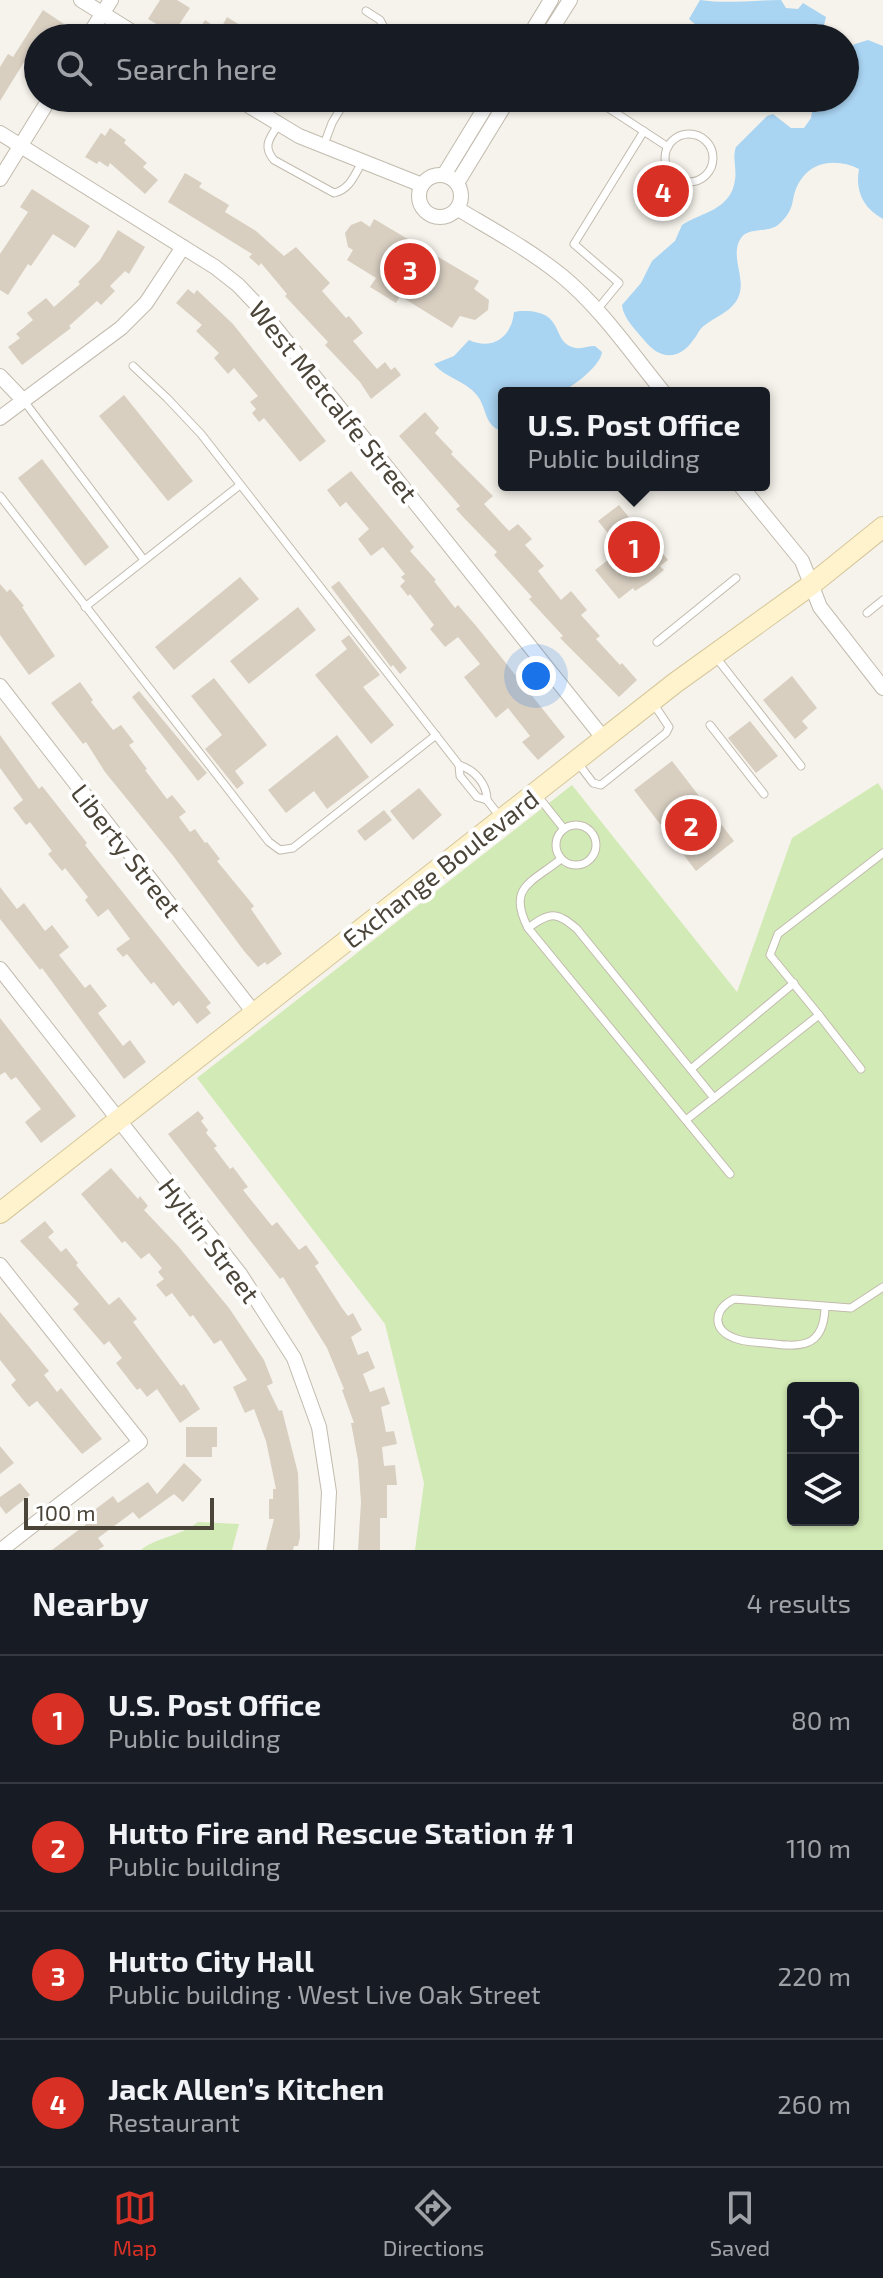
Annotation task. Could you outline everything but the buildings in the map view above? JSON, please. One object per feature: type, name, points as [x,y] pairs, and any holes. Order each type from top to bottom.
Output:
[{"type":"street","points":[[81,0],[107,6],[127,24]]},
{"type":"street","points":[[536,24],[551,0]]},
{"type":"street","points":[[555,24],[570,0]]},
{"type":"street","points":[[96,24],[107,6]]},
{"type":"street","points":[[0,179],[41,112]]},
{"type":"street","points":[[258,112],[323,147],[422,185]]},
{"type":"street","points":[[451,179],[484,112]]},
{"type":"street","points":[[451,179],[499,112]]},
{"type":"street","name":"West Metcalfe Street","points":[[0,133],[215,267],[258,306],[604,739]]},
{"type":"street","points":[[431,176],[451,179],[462,196],[458,209],[446,217],[431,216],[421,206],[419,192],[422,185],[431,176]]},
{"type":"street","points":[[458,209],[563,276],[659,387]]},
{"type":"street","points":[[0,418],[121,328],[146,303],[183,247]]},
{"type":"street","points":[[0,376],[24,401]]},
{"type":"street","points":[[745,491],[802,561],[820,607],[883,688]]},
{"type":"street","name":"Exchange Boulevard","points":[[0,1213],[652,701],[811,585],[883,527]]},
{"type":"street","name":"Liberty Street","points":[[3,690],[255,1014]]},
{"type":"street","name":"Hyltin Street","points":[[0,969],[240,1274],[294,1358],[319,1427],[329,1492],[326,1550]]},
{"type":"street","points":[[0,1265],[140,1442],[1,1550]]},
{"type":"lane","points":[[366,11],[382,24]]},
{"type":"lane","points":[[323,147],[339,112]]},
{"type":"lane","points":[[615,112],[668,147]]},
{"type":"lane","points":[[278,125],[267,144],[268,153],[274,160],[334,193],[343,191],[362,161]]},
{"type":"lane","points":[[596,311],[619,283],[574,244],[644,131]]},
{"type":"lane","points":[[694,134],[701,137],[711,148],[713,163],[710,170],[698,180],[682,180],[669,170],[668,147],[679,136],[694,134]]},
{"type":"lane","points":[[133,366],[201,434],[459,765],[460,776],[477,797],[487,800],[502,820]]},
{"type":"lane","points":[[24,401],[144,560]]},
{"type":"lane","points":[[85,607],[240,485]]},
{"type":"lane","points":[[0,496],[269,842],[280,850],[293,848],[436,735]]},
{"type":"lane","points":[[657,642],[736,578]]},
{"type":"lane","points":[[867,613],[883,600]]},
{"type":"lane","points":[[714,655],[801,766]]},
{"type":"lane","points":[[577,761],[593,783],[601,785],[666,733],[669,727],[652,701]]},
{"type":"lane","points":[[710,725],[764,794]]},
{"type":"lane","points":[[536,793],[564,829]]},
{"type":"lane","points":[[577,825],[589,830],[596,848],[590,859],[572,865],[561,859],[556,840],[564,829],[577,825]]},
{"type":"lane","points":[[861,1069],[770,955],[778,934],[883,853]]},
{"type":"lane","points":[[561,859],[524,888],[519,897],[519,910],[528,928],[730,1174]]},
{"type":"lane","points":[[528,928],[551,914],[563,917],[577,929],[714,1098]]},
{"type":"lane","points":[[691,1069],[794,983]]},
{"type":"lane","points":[[686,1120],[819,1015]]},
{"type":"lane","points":[[825,1307],[825,1323],[820,1334],[797,1347],[736,1340],[717,1323],[717,1312],[734,1299],[851,1308],[883,1287]]},
{"type":"green space","points":[[878,783],[883,791],[883,1550],[415,1550],[424,1483],[385,1324],[197,1078],[572,785],[737,992],[792,838]]},
{"type":"green space","points":[[198,1522],[239,1524],[232,1550],[141,1550],[183,1531]]},
{"type":"water","points":[[700,0],[781,0],[786,8],[798,9],[803,3],[826,17],[824,24],[695,24],[689,19]]},
{"type":"water","points":[[868,40],[883,46],[883,219],[870,210],[862,198],[858,185],[859,169],[835,163],[819,165],[800,181],[789,212],[779,224],[770,229],[749,232],[741,238],[737,258],[741,285],[735,303],[703,327],[682,351],[669,355],[650,347],[630,324],[622,305],[641,283],[652,261],[675,241],[682,225],[728,198],[735,180],[736,147],[767,116],[773,114],[791,128],[804,128],[812,112],[859,112],[859,43]]},
{"type":"water","points":[[514,312],[545,315],[568,345],[578,348],[595,346],[602,352],[590,371],[569,387],[498,387],[498,430],[490,423],[474,392],[434,364],[454,356],[469,340],[485,344],[499,340],[509,328]]},
{"type":"place","name":"Jack Allen’s Kitchen","points":[[663,191]]},
{"type":"place","name":"Hutto City Hall","points":[[410,269]]},
{"type":"place","name":"U.S. Post Office","points":[[634,547]]},
{"type":"place","name":"Hutto Fire and Rescue Station # 1","points":[[691,825]]}]
